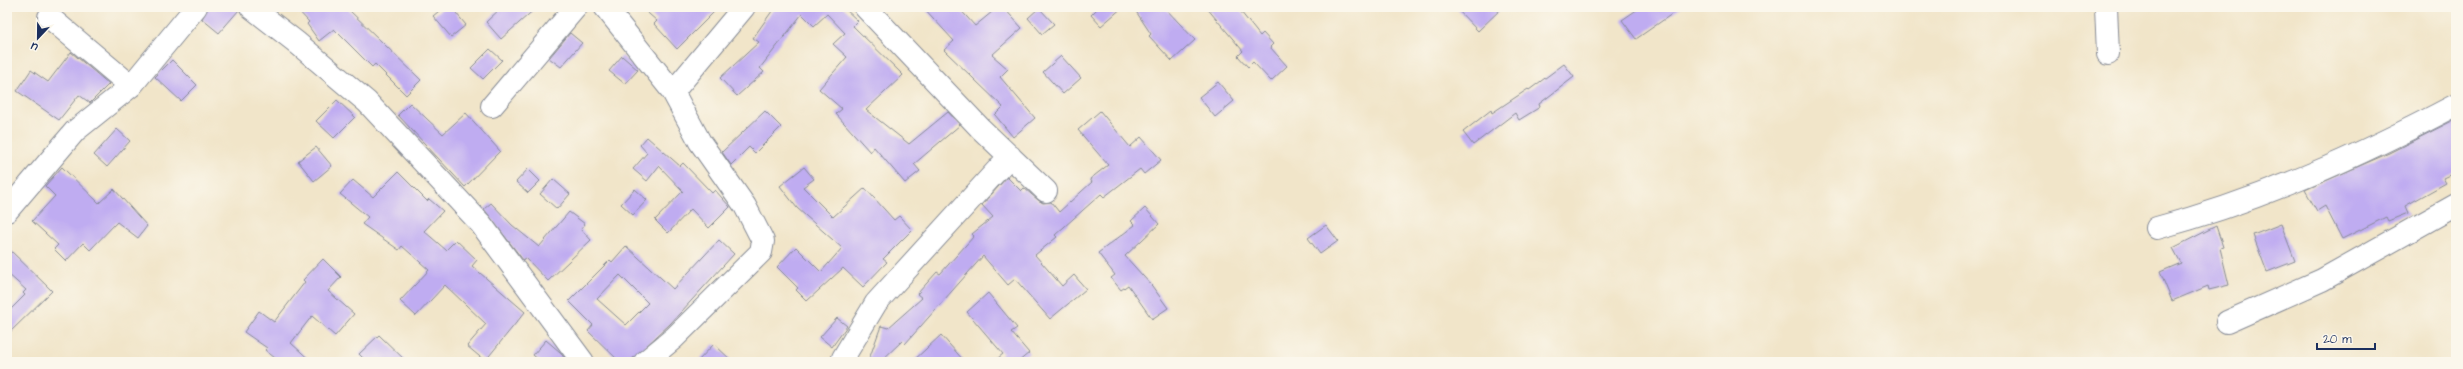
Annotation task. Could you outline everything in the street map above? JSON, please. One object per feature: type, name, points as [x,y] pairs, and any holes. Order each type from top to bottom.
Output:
[{"type":"street","points":[[7,211],[76,131],[131,86],[196,7]]},
{"type":"street","points":[[251,7],[296,42],[367,102],[476,218],[583,362]]},
{"type":"street","points":[[492,106],[576,7]]},
{"type":"street","points":[[605,7],[673,92],[700,142],[745,206],[763,241],[761,252],[674,338],[645,362]]},
{"type":"street","points":[[673,92],[744,7]]},
{"type":"street","points":[[865,7],[981,129],[1046,191]]},
{"type":"street","points":[[2106,7],[2108,54]]},
{"type":"street","points":[[49,17],[131,86]]},
{"type":"street","points":[[2157,228],[2245,201],[2388,141],[2456,105]]},
{"type":"street","points":[[843,362],[843,358],[849,346],[876,303],[1010,156]]},
{"type":"street","points":[[2227,322],[2322,280],[2456,205]]},
{"type":"building","points":[[208,7],[239,7],[239,10],[219,33],[202,19]]},
{"type":"building","points":[[295,7],[346,7],[421,80],[406,95],[375,64],[372,67],[334,29],[319,41],[307,24],[309,22]]},
{"type":"building","points":[[444,7],[451,7],[466,25],[451,37],[433,16]]},
{"type":"building","points":[[502,7],[537,7],[501,39],[486,22]]},
{"type":"building","points":[[641,7],[719,7],[677,49],[654,24],[657,21]]},
{"type":"building","points":[[775,7],[843,7],[858,21],[853,26],[903,75],[866,110],[909,144],[948,112],[960,125],[914,164],[920,171],[905,183],[874,147],[870,152],[836,114],[842,109],[819,89],[847,57],[833,44],[845,33],[827,14],[814,26],[802,14],[760,68],[764,72],[737,96],[720,78],[759,42],[753,38]]},
{"type":"building","points":[[923,7],[958,7],[975,26],[998,7],[1003,7],[1022,28],[992,55],[1008,69],[1000,77],[1035,118],[1013,137],[995,115],[1003,107],[944,50],[954,41]]},
{"type":"building","points":[[1099,7],[1123,7],[1101,26],[1091,15]]},
{"type":"building","points":[[1133,7],[1164,7],[1195,40],[1172,61],[1149,36],[1151,34]]},
{"type":"building","points":[[1206,7],[1237,7],[1260,36],[1263,33],[1273,44],[1270,47],[1287,66],[1271,81],[1253,62],[1248,67],[1238,56],[1243,51]]},
{"type":"building","points":[[1455,7],[1503,7],[1478,31]]},
{"type":"building","points":[[1641,7],[1682,7],[1636,39],[1622,20]]},
{"type":"building","points":[[1039,8],[1054,24],[1042,34],[1028,18]]},
{"type":"building","points":[[570,33],[582,43],[561,67],[549,58]]},
{"type":"building","points":[[490,49],[502,60],[483,79],[471,68]]},
{"type":"building","points":[[71,52],[109,84],[90,103],[79,95],[59,120],[17,91],[31,70],[48,82]]},
{"type":"building","points":[[622,56],[638,70],[625,84],[609,71]]},
{"type":"building","points":[[1061,56],[1081,78],[1063,94],[1043,72]]},
{"type":"building","points":[[172,60],[197,85],[181,101],[155,77]]},
{"type":"building","points":[[1564,64],[1574,77],[1539,104],[1540,107],[1519,120],[1515,113],[1473,145],[1463,132],[1491,110],[1492,113],[1528,89],[1529,90]]},
{"type":"building","points":[[1218,82],[1234,101],[1215,117],[1199,97]]},
{"type":"building","points":[[337,100],[355,117],[334,138],[316,121]]},
{"type":"building","points":[[410,103],[443,134],[466,113],[500,151],[465,187],[398,115]]},
{"type":"building","points":[[765,111],[781,127],[755,153],[749,147],[731,165],[722,152]]},
{"type":"building","points":[[1100,111],[1130,147],[1141,137],[1161,160],[1144,174],[1140,169],[1104,197],[1101,194],[1055,235],[1057,237],[1035,255],[1062,286],[1074,275],[1086,289],[1050,319],[1015,279],[1008,285],[983,256],[905,344],[902,341],[880,362],[868,362],[881,326],[888,328],[922,298],[917,294],[937,272],[940,274],[974,236],[972,234],[993,217],[982,205],[1007,177],[1021,191],[1024,188],[1043,203],[1051,202],[1059,212],[1092,182],[1090,179],[1108,165],[1078,130]]},
{"type":"building","points":[[2456,119],[2456,172],[2443,178],[2446,183],[2405,206],[2408,213],[2388,221],[2386,217],[2342,239],[2325,206],[2317,211],[2305,190],[2389,153]]},
{"type":"building","points":[[117,129],[130,141],[107,167],[94,155]]},
{"type":"building","points":[[647,137],[680,166],[683,163],[712,193],[715,190],[730,207],[709,228],[691,209],[668,233],[655,220],[683,191],[659,166],[647,181],[633,169],[647,153],[640,145]]},
{"type":"building","points":[[316,147],[332,166],[314,181],[298,161]]},
{"type":"building","points":[[62,167],[99,203],[114,189],[147,226],[138,238],[117,222],[90,250],[83,243],[66,261],[54,249],[58,245],[32,221],[55,196],[45,186]]},
{"type":"building","points":[[804,167],[814,179],[803,187],[833,217],[865,188],[894,220],[899,216],[912,230],[883,259],[887,262],[863,287],[843,268],[807,301],[796,290],[798,288],[777,267],[796,247],[821,272],[842,248],[797,208],[780,186]]},
{"type":"building","points":[[528,169],[540,181],[528,193],[516,182]]},
{"type":"building","points":[[398,172],[427,201],[429,199],[443,211],[424,231],[446,250],[456,240],[477,260],[472,266],[525,312],[485,361],[467,346],[486,324],[445,285],[416,316],[400,301],[429,270],[402,246],[399,250],[362,224],[368,217],[340,194],[353,180],[373,197]]},
{"type":"building","points":[[553,179],[570,194],[557,209],[540,194]]},
{"type":"building","points":[[635,189],[647,200],[633,215],[621,204]]},
{"type":"building","points":[[491,203],[512,225],[539,247],[569,212],[585,224],[581,229],[591,240],[548,281],[526,258],[523,260],[484,209]]},
{"type":"building","points":[[1145,208],[1159,224],[1125,256],[1152,286],[1168,308],[1152,319],[1128,285],[1121,290],[1111,278],[1115,275],[1098,253],[1135,225],[1131,221]]},
{"type":"building","points":[[2281,224],[2295,261],[2267,272],[2253,235]]},
{"type":"building","points":[[1326,225],[1338,241],[1320,254],[1308,238]]},
{"type":"building","points":[[2216,226],[2223,247],[2220,248],[2229,285],[2209,290],[2208,286],[2172,301],[2160,272],[2181,263],[2173,248]]},
{"type":"building","points":[[719,240],[734,254],[670,324],[629,362],[620,362],[588,331],[593,325],[569,301],[610,260],[612,262],[626,246],[673,289]],"holes":[[[620,275],[648,303],[626,325],[597,299]]]},
{"type":"building","points":[[7,247],[52,291],[7,335],[7,313],[25,295],[23,293],[26,290],[7,273]]},
{"type":"building","points":[[323,259],[341,277],[328,291],[354,314],[335,336],[312,316],[291,343],[312,362],[280,362],[265,350],[267,348],[244,332],[259,311],[274,322],[305,282],[303,280]]},
{"type":"building","points":[[988,293],[1017,328],[1011,332],[1029,353],[1018,362],[993,362],[1003,354],[967,312]]},
{"type":"building","points":[[837,318],[847,326],[832,347],[820,337]]},
{"type":"building","points":[[379,335],[407,362],[367,362],[359,354]]},
{"type":"building","points":[[941,335],[965,362],[912,362]]},
{"type":"building","points":[[546,340],[560,352],[567,362],[541,362],[533,355]]},
{"type":"building","points":[[714,344],[733,362],[697,362]]}]
